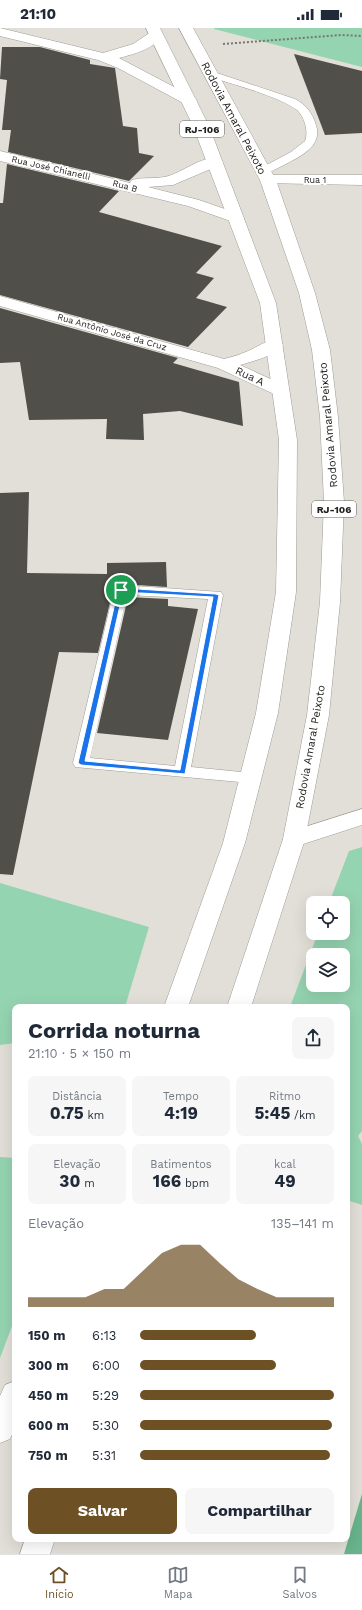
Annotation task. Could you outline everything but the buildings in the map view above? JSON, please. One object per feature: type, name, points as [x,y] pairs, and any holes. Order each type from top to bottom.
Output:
[{"type":"main road","name":"Rodovia Amaral Peixoto","points":[[186,28],[265,175],[306,293],[321,350],[329,417],[334,502],[330,602],[318,715],[294,839],[240,1004]]},
{"type":"main road","points":[[103,57],[130,52],[145,44],[155,31]]},
{"type":"main road","name":"RJ-106","points":[[155,31],[190,101],[215,162],[268,303],[288,440],[286,592],[267,713],[234,843],[177,1004]]},
{"type":"main road","points":[[0,32],[103,57],[123,65],[190,101]]},
{"type":"main road","name":"Rua José Chianelli","points":[[0,156],[103,180]]},
{"type":"main road","name":"Rua B","points":[[103,180],[132,183],[167,182],[215,162]]},
{"type":"main road","name":"Rua 1","points":[[265,175],[362,180]]},
{"type":"main road","name":"Rua B","points":[[103,180],[192,204],[236,218]]},
{"type":"main road","name":"Rua Antônio José da Cruz","points":[[0,300],[224,364]]},
{"type":"main road","name":"Rua A","points":[[224,364],[250,357],[274,345]]},
{"type":"main road","name":"Rua A","points":[[224,364],[280,390]]},
{"type":"main road","points":[[294,839],[362,817]]},
{"type":"main road","points":[[0,1430],[12,1401]]},
{"type":"main road","points":[[35,1554],[39,1542]]},
{"type":"lane","points":[[210,74],[291,101],[303,108],[309,116],[313,133],[310,141],[302,150],[265,175]]},
{"type":"lane","points":[[182,772],[216,595],[121,590],[81,763],[182,772],[251,778]]},
{"type":"path","points":[[196,47],[341,35],[362,36]]},
{"type":"green space","points":[[362,28],[362,67],[214,29]]},
{"type":"green space","points":[[362,847],[362,1131],[358,1136],[362,1144],[362,1205],[350,1201],[350,1004],[291,1004],[306,965],[306,992],[350,992],[350,948],[312,948],[315,940],[350,940],[350,896],[332,896],[349,851]]},
{"type":"green space","points":[[0,883],[149,927],[126,1004],[12,1004],[12,1043],[0,1045]]},
{"type":"green space","points":[[0,1157],[12,1158],[12,1326],[0,1358]]},
{"type":"green space","points":[[362,1494],[362,1554],[344,1554],[348,1542],[350,1542],[350,1534]]},
{"type":"route","points":[[121,590],[216,595],[182,772],[81,763],[121,590]]}]
